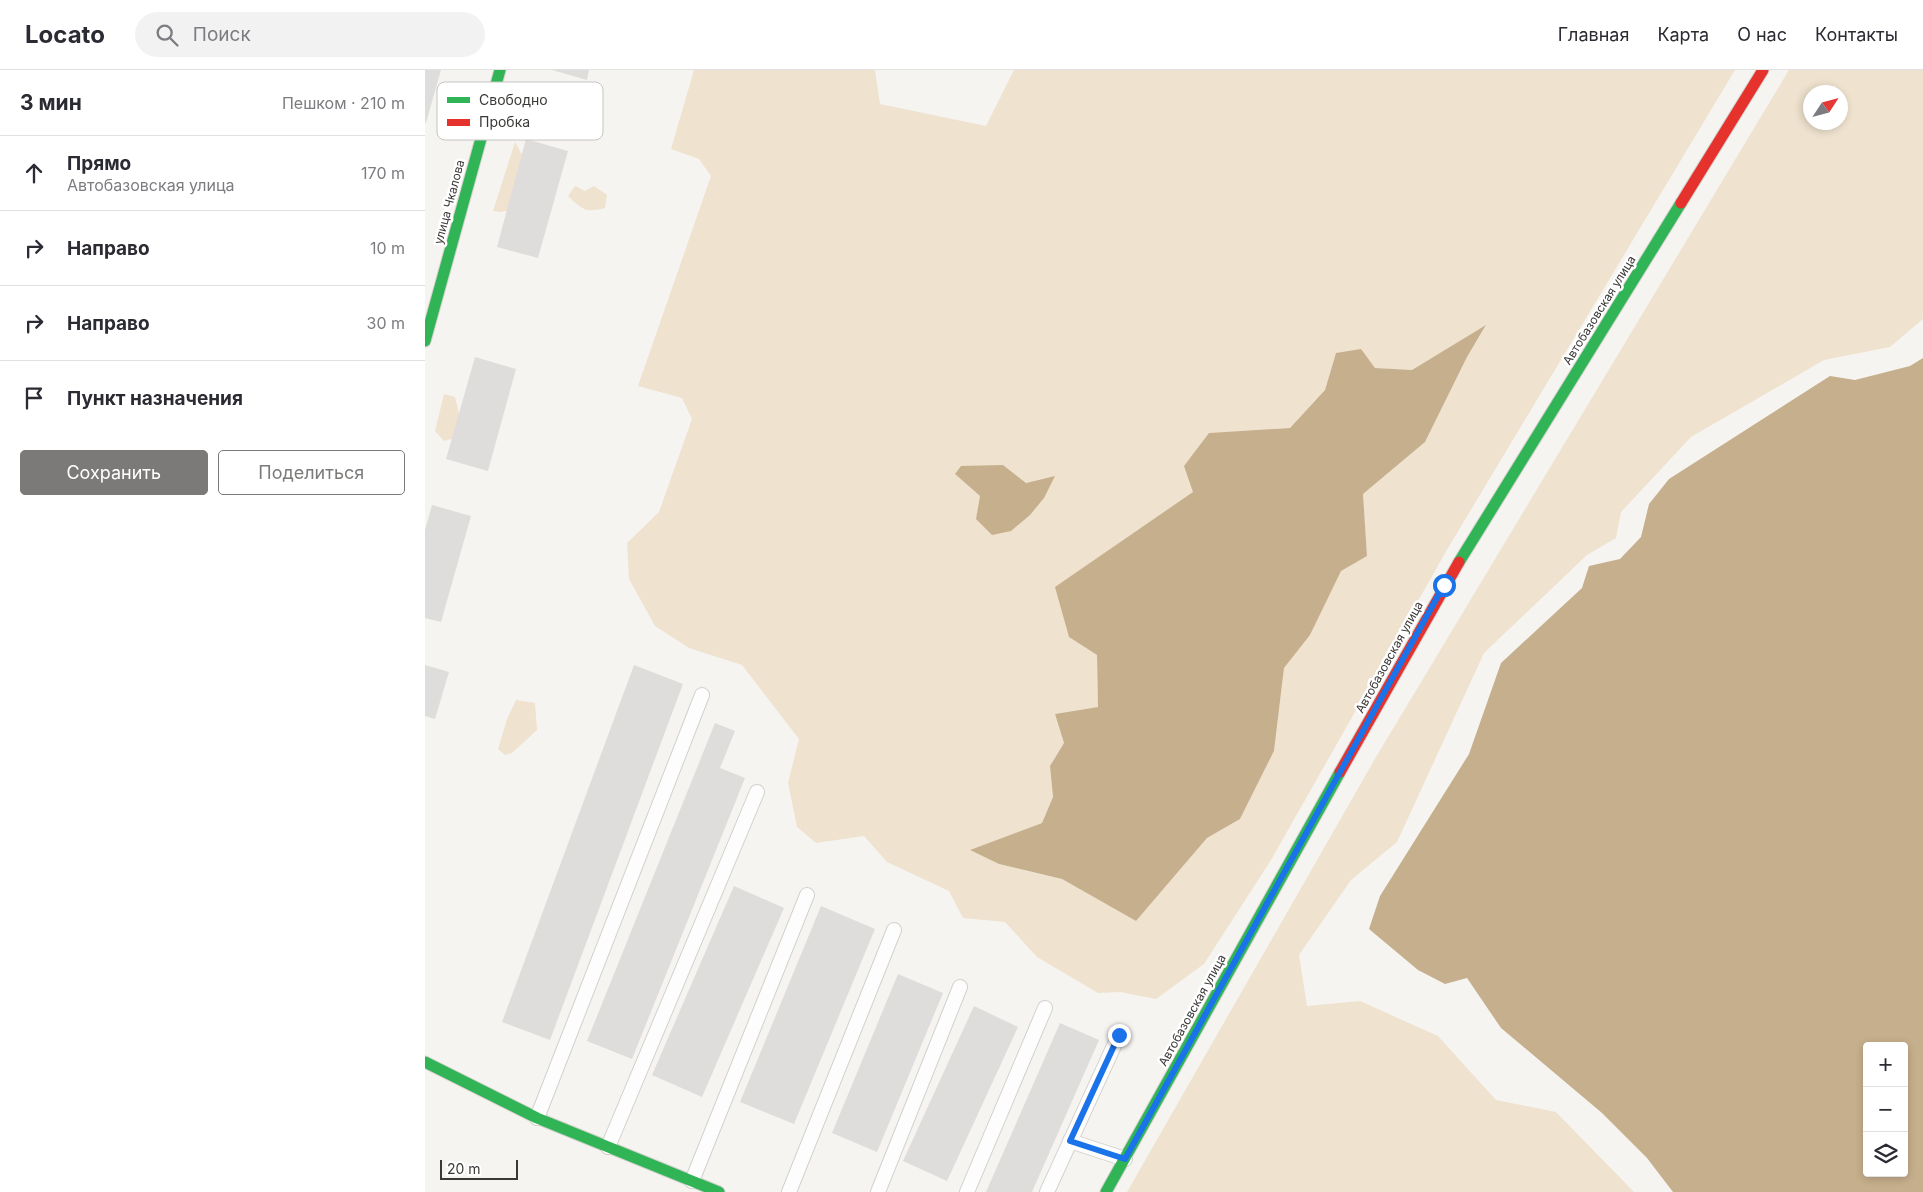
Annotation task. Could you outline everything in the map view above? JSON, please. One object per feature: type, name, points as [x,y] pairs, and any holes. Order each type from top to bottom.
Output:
[{"type":"street","name":"Автобазовская улица","points":[[1107,1192],[1444,585],[1763,70]]},
{"type":"street","name":"улица Чкалова","points":[[425,340],[481,140]]},
{"type":"street","points":[[425,1062],[537,1118],[719,1192]]},
{"type":"lane","points":[[537,1118],[702,695]]},
{"type":"lane","points":[[609,1147],[757,792]]},
{"type":"lane","points":[[692,1181],[807,895]]},
{"type":"lane","points":[[789,1192],[894,930]]},
{"type":"lane","points":[[878,1192],[961,987]]},
{"type":"lane","points":[[967,1192],[1045,1008]]},
{"type":"lane","points":[[1047,1192],[1119,1035]]},
{"type":"lane","points":[[1070,1141],[1125,1159]]},
{"type":"shaded area","points":[[694,70],[875,70],[880,104],[986,126],[1014,70],[1735,70],[1448,548],[1271,860],[1204,964],[1156,999],[1120,992],[1098,993],[1037,957],[1005,922],[963,918],[949,891],[887,862],[864,836],[816,843],[797,827],[788,783],[799,739],[742,665],[689,648],[655,626],[629,579],[627,543],[659,512],[692,419],[682,398],[638,386],[711,176],[699,159],[671,149]],"holes":[[[1486,326],[1467,357],[1425,442],[1363,494],[1367,556],[1341,570],[1310,635],[1284,668],[1274,751],[1240,819],[1207,838],[1136,921],[1062,879],[999,864],[970,850],[1042,823],[1053,797],[1050,766],[1064,743],[1055,714],[1098,707],[1097,655],[1069,637],[1056,587],[1194,492],[1209,433],[1290,428],[1325,390],[1336,353],[1375,368],[1412,370]],[[1003,465],[1026,483],[1054,476],[980,496],[955,474]]]},
{"type":"shaded area","points":[[1789,70],[1923,70],[1923,319],[1890,347],[1824,360],[1691,437],[1621,512],[1616,538],[1587,555],[1484,653],[1397,842],[1351,880],[1299,955],[1307,1006],[1360,1001],[1438,1036],[1496,1100],[1556,1112],[1634,1192],[1127,1192],[1376,757]]},
{"type":"shaded area","points":[[515,142],[526,162],[515,209],[501,212],[493,211]]},
{"type":"shaded area","points":[[575,186],[585,191],[594,186],[607,195],[605,208],[588,210],[581,207],[568,196]]},
{"type":"shaded area","points":[[1486,325],[1467,357],[1425,442],[1363,494],[1367,556],[1341,571],[1310,635],[1284,668],[1274,751],[1240,819],[1207,838],[1136,921],[1062,879],[999,864],[970,850],[1042,823],[1053,797],[1050,766],[1064,743],[1055,714],[1098,707],[1097,655],[1069,637],[1055,587],[1193,492],[1184,466],[1209,433],[1290,428],[1325,390],[1336,353],[1361,349],[1375,368],[1412,370]]},
{"type":"shaded area","points":[[1923,358],[1923,1192],[1673,1192],[1647,1158],[1602,1113],[1501,1028],[1467,978],[1445,984],[1418,970],[1369,929],[1380,896],[1469,754],[1501,663],[1582,588],[1589,566],[1620,559],[1641,537],[1649,504],[1669,479],[1830,376],[1855,380],[1910,366]]},
{"type":"shaded area","points":[[444,394],[455,397],[460,418],[455,438],[444,441],[435,431]]},
{"type":"shaded area","points":[[1003,465],[1026,483],[1055,476],[1044,498],[1030,515],[1011,531],[992,535],[976,519],[980,496],[955,474],[961,466]]},
{"type":"shaded area","points":[[516,700],[535,703],[537,730],[512,753],[505,755],[498,749],[507,719]]},
{"type":"building","points":[[425,70],[441,70],[426,123]]},
{"type":"building","points":[[552,70],[589,70],[587,80]]},
{"type":"building","points":[[526,140],[568,151],[538,258],[497,247]]},
{"type":"building","points":[[475,357],[516,369],[488,471],[446,459]]},
{"type":"building","points":[[432,505],[471,516],[441,622],[425,618],[425,530]]},
{"type":"building","points":[[425,665],[449,672],[435,719],[425,716]]},
{"type":"building","points":[[634,665],[683,684],[550,1040],[502,1022]]},
{"type":"building","points":[[715,723],[735,731],[720,768],[745,778],[632,1059],[587,1041]]},
{"type":"building","points":[[734,886],[784,908],[702,1097],[652,1075]]},
{"type":"building","points":[[821,906],[875,929],[794,1124],[740,1102]]},
{"type":"building","points":[[898,974],[943,993],[877,1152],[832,1133]]},
{"type":"building","points":[[974,1006],[1018,1027],[947,1181],[903,1161]]},
{"type":"building","points":[[1060,1023],[1099,1040],[1032,1192],[986,1192]]},
{"type":"traffic: fast","points":[[497,82],[500,70]]},
{"type":"traffic: fast","points":[[425,341],[481,140]]},
{"type":"traffic: fast","points":[[1459,562],[1681,203]]},
{"type":"traffic: fast","points":[[1106,1192],[1340,772]]},
{"type":"traffic: fast","points":[[425,1062],[537,1118],[719,1192]]},
{"type":"traffic: jam","points":[[1681,203],[1763,70]]},
{"type":"traffic: jam","points":[[1340,772],[1459,562]]},
{"type":"route","points":[[1119,1035],[1070,1141],[1125,1159],[1444,585]]}]
